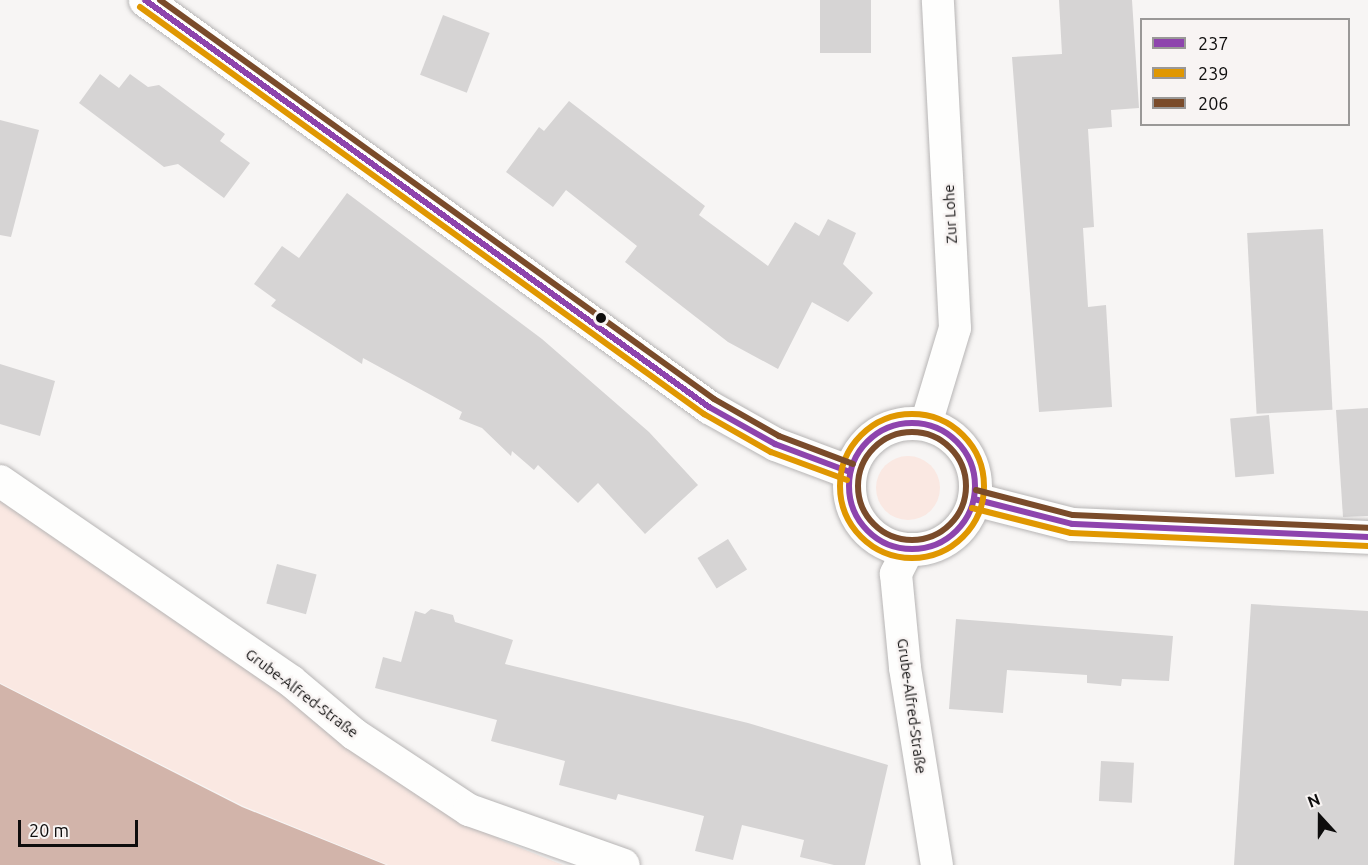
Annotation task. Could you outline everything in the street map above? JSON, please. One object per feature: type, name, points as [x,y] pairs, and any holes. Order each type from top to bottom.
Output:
[{"type":"street","points":[[146,0],[709,407],[775,444],[850,471]]},
{"type":"street","name":"Zur Lohe","points":[[926,424],[955,328],[938,0]]},
{"type":"street","points":[[901,424],[926,424],[948,434],[965,452],[974,474],[974,499],[966,520],[951,537],[930,547],[908,550],[881,542],[861,524],[850,499],[850,471],[860,450],[878,433],[901,424]]},
{"type":"street","name":"Grube-Alfred-Straße","points":[[0,480],[291,681],[354,734],[470,810],[624,865]]},
{"type":"street","points":[[974,499],[1072,524],[1368,537]]},
{"type":"street","name":"Grube-Alfred-Straße","points":[[908,550],[896,574],[937,865]]},
{"type":"shaded area","points":[[908,456],[926,462],[934,470],[940,488],[934,506],[926,514],[908,520],[890,514],[882,506],[876,488],[882,470],[890,462]]},
{"type":"shaded area","points":[[0,491],[435,803],[503,841],[563,865],[388,865],[243,806],[0,683]]},
{"type":"shaded area","points":[[0,684],[242,807],[386,865],[0,865]]},
{"type":"building","points":[[820,0],[871,0],[871,53],[820,53]]},
{"type":"building","points":[[1059,0],[1132,0],[1139,108],[1111,110],[1112,127],[1088,129],[1094,227],[1083,228],[1088,307],[1106,305],[1112,407],[1039,412],[1012,57],[1062,54]]},
{"type":"building","points":[[443,15],[490,33],[467,93],[420,75]]},
{"type":"building","points":[[100,74],[119,88],[130,74],[148,87],[159,85],[225,134],[220,141],[250,163],[224,198],[178,164],[164,167],[79,103]]},
{"type":"building","points":[[569,101],[705,206],[699,215],[768,266],[795,222],[819,236],[828,219],[856,233],[843,264],[873,293],[848,322],[812,302],[778,369],[728,342],[625,262],[637,246],[566,190],[553,207],[506,172],[539,127],[544,131]]},
{"type":"building","points":[[0,120],[39,130],[11,237],[0,235]]},
{"type":"building","points":[[347,193],[542,339],[649,432],[698,485],[645,534],[598,483],[578,503],[538,465],[534,470],[512,451],[511,456],[482,428],[459,419],[462,412],[363,358],[362,364],[271,306],[276,300],[254,284],[282,246],[299,258]]},
{"type":"building","points":[[1323,229],[1332,410],[1257,414],[1247,233]]},
{"type":"building","points":[[0,364],[55,381],[40,436],[0,424]]},
{"type":"building","points":[[1368,408],[1368,516],[1343,517],[1336,410]]},
{"type":"building","points":[[1269,415],[1274,474],[1235,477],[1230,418]]},
{"type":"building","points":[[728,539],[747,570],[717,589],[697,558]]},
{"type":"building","points":[[277,564],[317,575],[306,614],[266,604]]},
{"type":"building","points":[[1251,604],[1368,611],[1368,865],[1234,865]]},
{"type":"building","points":[[431,609],[453,615],[455,622],[513,640],[505,664],[748,723],[888,765],[865,865],[834,865],[800,857],[804,840],[742,825],[733,860],[695,851],[704,816],[618,794],[616,800],[559,785],[565,761],[491,741],[497,720],[375,688],[383,657],[401,662],[415,611],[425,614]]},
{"type":"building","points":[[956,619],[1173,636],[1169,681],[1122,679],[1121,686],[1087,683],[1087,675],[1007,670],[1003,713],[949,709]]},
{"type":"building","points":[[1101,761],[1134,763],[1132,803],[1099,801]]},
{"type":"transit line","name":"237","points":[[145,0],[709,407],[775,444],[850,472]]},
{"type":"transit line","name":"206","points":[[160,0],[714,399],[779,436],[853,464]]},
{"type":"transit line","name":"239","points":[[140,7],[704,414],[771,452],[847,480]]},
{"type":"transit line","name":"239","points":[[912,414],[939,420],[952,426],[963,435],[972,446],[978,459],[984,486],[978,513],[972,526],[963,537],[952,546],[939,552],[912,558],[885,552],[872,546],[861,537],[852,526],[846,513],[840,486],[846,459],[852,446],[861,435],[872,426],[885,420],[912,414]]},
{"type":"transit line","name":"237","points":[[912,423],[936,428],[956,442],[970,462],[975,486],[970,510],[956,530],[936,544],[912,549],[888,544],[868,530],[854,510],[849,486],[854,462],[868,442],[888,428],[912,423]]},
{"type":"transit line","name":"206","points":[[912,432],[933,436],[950,448],[962,465],[966,486],[962,507],[950,524],[933,536],[912,540],[891,536],[874,524],[862,507],[858,486],[862,465],[874,448],[891,436],[912,432]]},
{"type":"transit line","name":"206","points":[[976,490],[1073,515],[1368,528]]},
{"type":"transit line","name":"237","points":[[974,499],[1072,524],[1368,537]]},
{"type":"transit line","name":"239","points":[[972,508],[1071,533],[1368,546]]}]
